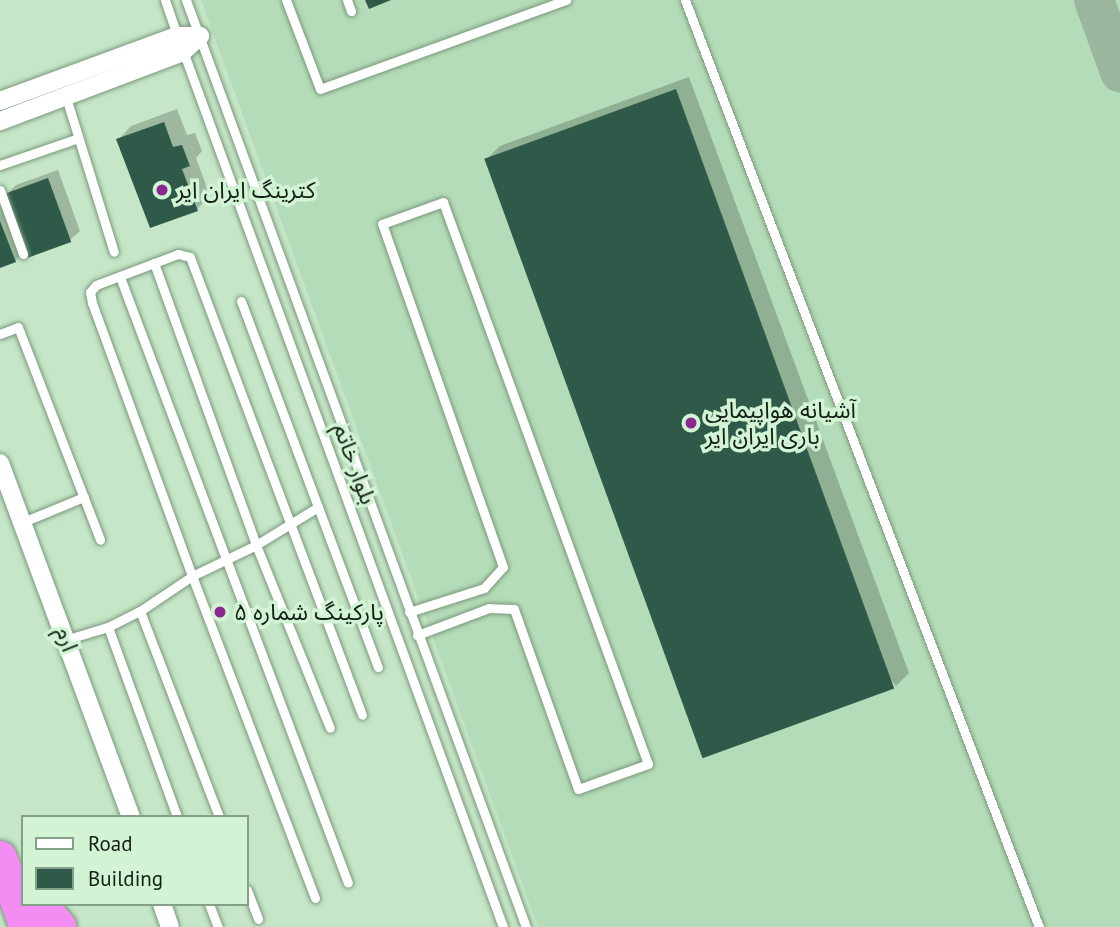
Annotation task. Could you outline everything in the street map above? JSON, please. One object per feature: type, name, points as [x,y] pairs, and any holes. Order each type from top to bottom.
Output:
[{"type":"highway","points":[[0,830],[21,873]]},
{"type":"highway","points":[[0,857],[26,927]]},
{"type":"highway","points":[[42,906],[60,927]]},
{"type":"street","points":[[0,121],[66,97],[200,36]]},
{"type":"street","points":[[0,101],[60,79],[180,44]]},
{"type":"street","name":"ارم","points":[[0,463],[68,639],[130,815]]},
{"type":"street","points":[[163,906],[170,927]]},
{"type":"lane","name":"بلوار خاتم","points":[[165,0],[503,927]]},
{"type":"lane","name":"بلوار خاتم","points":[[186,0],[526,927]]},
{"type":"lane","points":[[286,0],[320,89],[566,0]]},
{"type":"lane","points":[[347,0],[351,10]]},
{"type":"lane","points":[[685,0],[1040,927]]},
{"type":"lane","points":[[60,79],[114,253]]},
{"type":"lane","points":[[0,165],[79,138]]},
{"type":"lane","points":[[0,190],[23,254]]},
{"type":"lane","points":[[409,612],[484,589],[503,567],[382,224],[443,202],[648,764],[578,789],[514,609],[489,608],[417,635]]},
{"type":"lane","points":[[315,898],[192,576],[92,303],[90,292],[96,285],[178,254],[190,257],[362,715]]},
{"type":"lane","points":[[155,263],[256,545],[330,728]]},
{"type":"lane","points":[[120,277],[348,883]]},
{"type":"lane","points":[[241,301],[378,667]]},
{"type":"lane","points":[[0,334],[18,327],[100,540]]},
{"type":"lane","points":[[23,522],[84,497]]},
{"type":"lane","points":[[68,639],[108,627],[140,611],[192,576],[256,545],[318,507]]},
{"type":"lane","points":[[140,611],[218,815]]},
{"type":"lane","points":[[108,627],[176,815]]},
{"type":"lane","points":[[248,893],[258,919]]},
{"type":"lane","points":[[210,906],[218,927]]},
{"type":"shaded area","points":[[201,0],[1120,0],[1120,927],[538,927]]},
{"type":"building","points":[[365,0],[391,0],[369,9]]},
{"type":"building","name":"آشیانه هواپیمایی باری ایران ایر","points":[[676,89],[894,689],[703,758],[484,159]]},
{"type":"building","name":"کترینگ ایران ایر","points":[[164,122],[173,147],[182,145],[190,166],[182,169],[198,211],[150,228],[116,139]]},
{"type":"building","points":[[48,178],[71,242],[28,258],[5,194]]},
{"type":"building","points":[[0,221],[16,262],[0,268]]},
{"type":"taxiway","points":[[1094,0],[1120,72]]},
{"type":"place","name":"کترینگ ایران ایر","points":[[162,190]]},
{"type":"place","name":"آشیانه هواپیمایی باری ایران ایر","points":[[691,423]]},
{"type":"place","name":"پارکینگ شماره ۵","points":[[220,612]]}]
